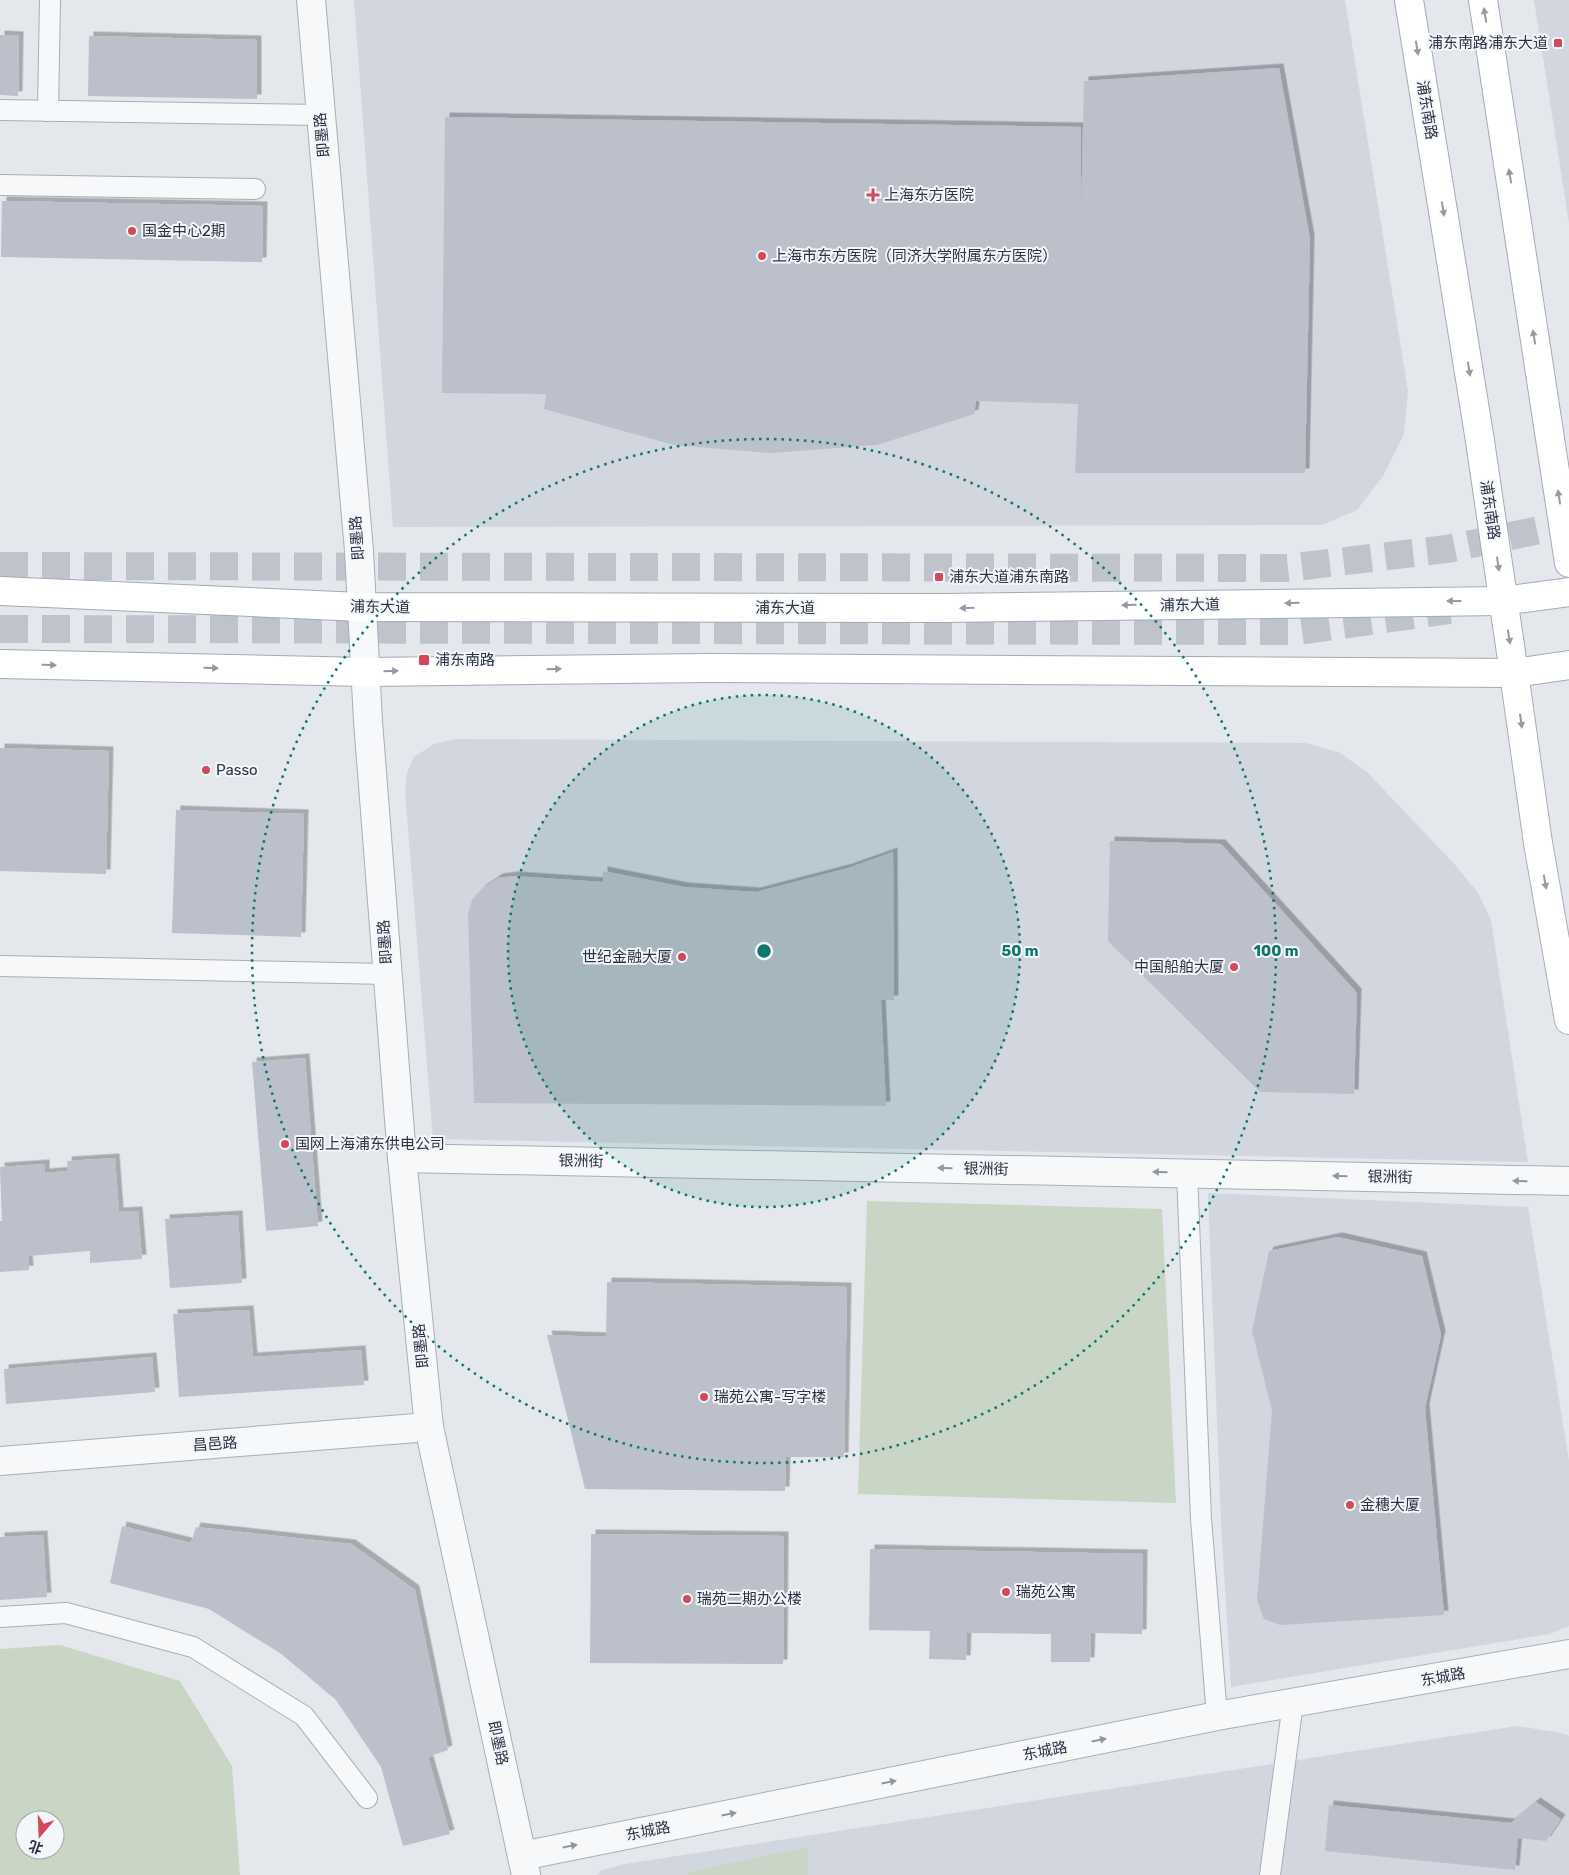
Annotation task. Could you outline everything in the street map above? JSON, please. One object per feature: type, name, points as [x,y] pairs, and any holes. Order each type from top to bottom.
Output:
[{"type":"main road","name":"浦东南路","points":[[1409,0],[1474,402],[1538,844],[1569,1020]]},
{"type":"main road","points":[[1483,0],[1569,563]]},
{"type":"main road","name":"浦东大道","points":[[0,591],[361,607],[944,608],[1503,601],[1569,592]]},
{"type":"main road","points":[[0,664],[365,672],[708,668],[1514,673],[1569,665]]},
{"type":"street","name":"即墨路","points":[[311,0],[359,552],[365,672],[402,1158],[430,1427],[524,1866]]},
{"type":"street","name":"银洲街","points":[[402,1158],[1569,1181]]},
{"type":"street","name":"昌邑路","points":[[0,1461],[430,1427]]},
{"type":"street","name":"东城路","points":[[524,1866],[1217,1716],[1569,1654]]},
{"type":"lane","points":[[48,111],[50,0]]},
{"type":"lane","points":[[0,110],[320,115]]},
{"type":"lane","points":[[0,185],[255,189]]},
{"type":"lane","points":[[0,966],[387,974]]},
{"type":"lane","points":[[1187,1173],[1201,1518],[1217,1716]]},
{"type":"lane","points":[[0,1618],[66,1613],[193,1647],[304,1716],[367,1798]]},
{"type":"lane","points":[[1270,1875],[1293,1703]]},
{"type":"shaded area","name":"上海东方医院","points":[[354,0],[1345,0],[1408,391],[1404,434],[1383,476],[1357,510],[1322,525],[393,527]]},
{"type":"shaded area","points":[[1534,0],[1569,0],[1569,223]]},
{"type":"shaded area","points":[[456,739],[1306,743],[1340,753],[1368,773],[1456,866],[1478,893],[1491,920],[1528,1162],[433,1139],[405,791],[407,773],[414,757],[434,744]]},
{"type":"shaded area","points":[[1208,1193],[1528,1207],[1569,1461],[1569,1626],[1550,1634],[1231,1687],[1221,1523]]},
{"type":"shaded area","points":[[1517,1726],[1569,1736],[1569,1875],[596,1875],[602,1870],[625,1864]]},
{"type":"green space","points":[[867,1201],[1162,1209],[1176,1503],[858,1494]]},
{"type":"green space","points":[[60,1645],[180,1681],[232,1766],[240,1875],[0,1875],[0,1649]]},
{"type":"green space","points":[[808,1847],[808,1875],[687,1875],[694,1871]]},
{"type":"building","points":[[0,35],[19,36],[18,96],[0,95]]},
{"type":"building","points":[[89,36],[257,40],[257,99],[88,96]]},
{"type":"building","name":"上海市东方医院（同济大学附属东方医院）","points":[[1279,68],[1310,239],[1305,473],[1075,473],[1078,404],[976,401],[974,414],[877,445],[771,453],[674,445],[544,409],[546,394],[442,393],[445,117],[1081,127],[1081,221],[1084,81]]},
{"type":"building","name":"国金中心2期","points":[[2,201],[263,206],[262,262],[1,257]]},
{"type":"building","points":[[0,748],[109,751],[106,874],[0,871]]},
{"type":"building","points":[[176,810],[304,814],[301,937],[172,933]]},
{"type":"building","name":"中国船舶大厦","points":[[1110,841],[1221,844],[1357,993],[1354,1094],[1260,1092],[1108,941]]},
{"type":"building","name":"世纪金融大厦","points":[[893,852],[894,1000],[881,1000],[886,1106],[474,1103],[468,914],[472,900],[482,889],[498,878],[513,876],[603,882],[603,871],[684,887],[756,892],[848,868]]},
{"type":"building","name":"国网上海浦东供电公司","points":[[305,1058],[318,1226],[266,1231],[252,1062]]},
{"type":"building","points":[[115,1158],[119,1212],[138,1211],[142,1259],[90,1263],[90,1251],[28,1256],[29,1270],[0,1272],[0,1221],[2,1221],[0,1167],[45,1164],[45,1173],[68,1171],[67,1161]]},
{"type":"building","points":[[238,1215],[242,1283],[170,1288],[165,1219]]},
{"type":"building","name":"金穗大厦","points":[[1338,1237],[1422,1256],[1441,1335],[1425,1408],[1444,1615],[1280,1625],[1264,1619],[1257,1600],[1272,1411],[1252,1331],[1269,1251]]},
{"type":"building","name":"瑞苑公寓-写字楼","points":[[607,1282],[847,1287],[844,1457],[786,1457],[785,1491],[585,1489],[547,1335],[606,1337]]},
{"type":"building","points":[[249,1310],[253,1357],[361,1350],[364,1385],[179,1397],[173,1314]]},
{"type":"building","points":[[152,1357],[155,1392],[6,1404],[4,1369]]},
{"type":"building","points":[[122,1526],[191,1543],[196,1527],[351,1544],[415,1590],[448,1750],[428,1757],[450,1834],[403,1846],[381,1767],[336,1700],[280,1653],[209,1609],[110,1583]]},
{"type":"building","name":"瑞苑二期办公楼","points":[[591,1534],[784,1536],[783,1664],[590,1663]]},
{"type":"building","points":[[43,1535],[47,1597],[0,1600],[0,1537]]},
{"type":"building","name":"瑞苑公寓","points":[[870,1549],[1143,1554],[1142,1634],[1091,1633],[1090,1662],[1051,1662],[1051,1634],[967,1633],[966,1660],[929,1659],[930,1631],[869,1630]]},
{"type":"building","points":[[1536,1802],[1561,1819],[1546,1841],[1518,1838],[1515,1870],[1325,1851],[1329,1805],[1511,1823]]},
{"type":"tunnel","points":[[0,566],[1287,568],[1447,549],[1569,524]]},
{"type":"tunnel","points":[[0,629],[1297,631],[1450,610]]},
{"type":"place","name":"浦东南路浦东大道","points":[[1558,43]]},
{"type":"place","name":"上海东方医院","points":[[873,195]]},
{"type":"place","name":"国金中心2期","points":[[132,231]]},
{"type":"place","name":"上海市东方医院（同济大学附属东方医院）","points":[[762,256]]},
{"type":"place","name":"浦东大道浦东南路","points":[[939,577]]},
{"type":"place","name":"浦东南路","points":[[424,660]]},
{"type":"place","name":"Passo","points":[[206,770]]},
{"type":"place","name":"世纪金融大厦","points":[[682,957]]},
{"type":"place","name":"中国船舶大厦","points":[[1234,967]]},
{"type":"place","name":"国网上海浦东供电公司","points":[[285,1144]]},
{"type":"place","name":"瑞苑公寓-写字楼","points":[[704,1397]]},
{"type":"place","name":"金穗大厦","points":[[1350,1505]]},
{"type":"place","name":"瑞苑公寓","points":[[1006,1592]]},
{"type":"place","name":"瑞苑二期办公楼","points":[[687,1599]]}]
